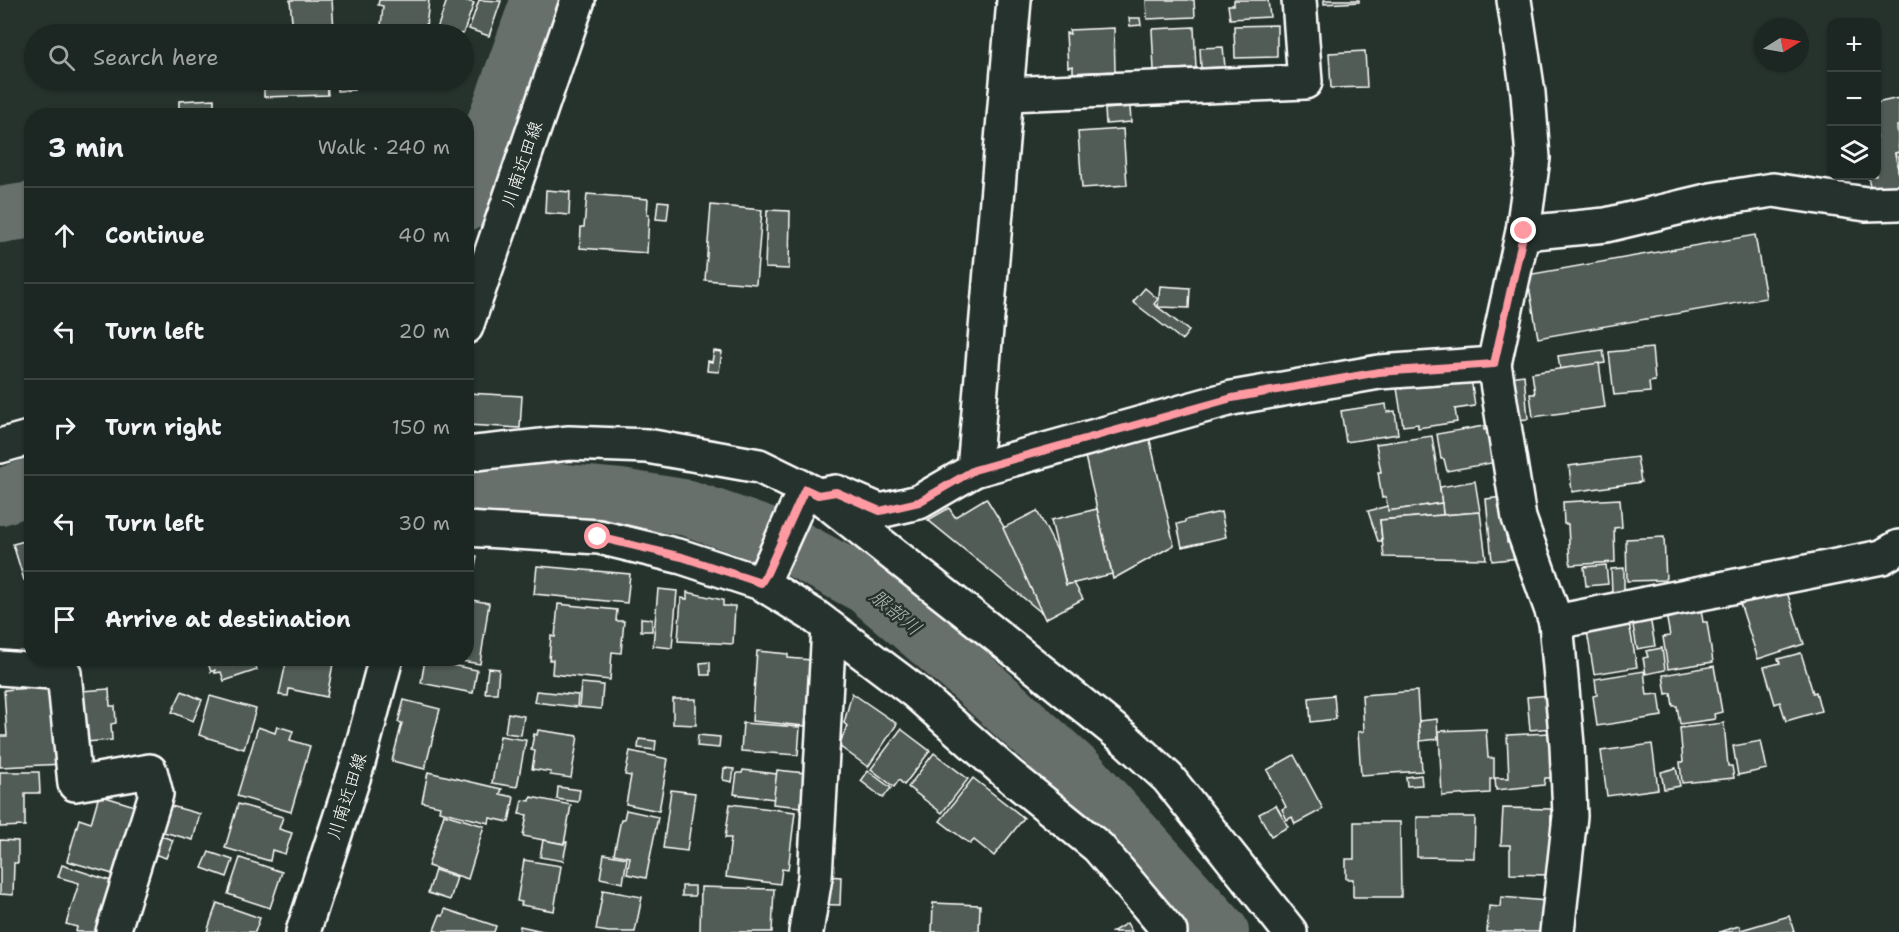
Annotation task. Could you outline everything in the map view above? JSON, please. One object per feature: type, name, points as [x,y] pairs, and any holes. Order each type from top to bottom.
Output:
[{"type":"street","name":"川南近田線","points":[[474,304],[578,0]]},
{"type":"street","points":[[974,470],[1014,0]]},
{"type":"street","points":[[1006,94],[1305,82],[1299,0]]},
{"type":"street","points":[[1514,0],[1528,93],[1533,158],[1524,231],[1494,364],[1519,518],[1556,622],[1567,745],[1570,816],[1557,932]]},
{"type":"street","points":[[1524,231],[1606,225],[1711,200],[1773,190],[1866,204],[1899,203]]},
{"type":"street","points":[[807,496],[836,492],[880,511],[919,502],[974,470],[1232,398],[1379,372],[1494,364]]},
{"type":"street","points":[[0,446],[24,439]]},
{"type":"street","points":[[474,453],[569,443],[647,446],[759,466],[807,496],[996,634],[1134,747],[1168,778],[1290,932]]},
{"type":"street","points":[[764,578],[807,496]]},
{"type":"street","points":[[474,529],[598,537],[764,578],[914,691],[1010,775],[1098,847],[1170,932]]},
{"type":"street","points":[[1556,622],[1882,557],[1899,547]]},
{"type":"street","points":[[806,932],[815,877],[829,628]]},
{"type":"street","points":[[0,656],[24,649]]},
{"type":"street","name":"川南近田線","points":[[303,932],[358,763],[384,666]]},
{"type":"street","points":[[0,668],[64,673],[75,784],[150,771],[156,794],[112,932]]},
{"type":"building","points":[[290,0],[332,0],[334,24],[292,24]]},
{"type":"building","points":[[379,0],[429,0],[426,24],[381,24],[383,6],[378,5]]},
{"type":"building","points":[[447,0],[464,0],[474,3],[467,24],[439,24]]},
{"type":"building","points":[[479,0],[501,1],[489,36],[474,31],[474,24],[471,24]]},
{"type":"building","points":[[1146,0],[1194,0],[1195,17],[1147,19]]},
{"type":"building","points":[[1234,0],[1268,0],[1270,17],[1230,19],[1228,5],[1234,5]]},
{"type":"building","points":[[1324,0],[1359,0],[1359,2],[1324,4]]},
{"type":"building","points":[[1129,18],[1140,18],[1141,25],[1130,26]]},
{"type":"building","points":[[1277,25],[1277,57],[1235,58],[1234,26]]},
{"type":"building","points":[[1194,27],[1196,68],[1154,70],[1152,29]]},
{"type":"building","points":[[1114,28],[1115,71],[1073,73],[1073,66],[1068,67],[1066,33],[1070,34],[1069,30]]},
{"type":"building","points":[[1223,47],[1225,67],[1201,68],[1200,48]]},
{"type":"building","points":[[1365,51],[1367,87],[1331,88],[1329,53]]},
{"type":"building","points":[[264,90],[328,90],[328,95],[264,97]]},
{"type":"building","points":[[1899,98],[1899,126],[1897,126],[1899,152],[1895,153],[1899,188],[1870,186],[1869,180],[1881,180],[1881,102]]},
{"type":"building","points":[[214,99],[214,108],[179,108],[179,101]]},
{"type":"building","points":[[1130,107],[1131,122],[1106,124],[1105,109]]},
{"type":"building","points":[[1123,129],[1127,185],[1082,188],[1078,132]]},
{"type":"building","points":[[1899,152],[1899,174],[1895,153]]},
{"type":"building","points":[[546,190],[570,192],[569,215],[545,213]]},
{"type":"building","points":[[587,194],[648,199],[647,253],[580,248]]},
{"type":"building","points":[[658,201],[669,202],[667,220],[656,219]]},
{"type":"building","points":[[711,205],[762,210],[756,284],[705,280]]},
{"type":"building","points":[[767,210],[790,211],[789,269],[765,268]]},
{"type":"building","points":[[1755,235],[1766,298],[1538,338],[1527,275]]},
{"type":"building","points":[[1160,286],[1190,288],[1189,308],[1158,307]]},
{"type":"building","points":[[1145,288],[1158,299],[1154,304],[1189,331],[1182,340],[1133,302]]},
{"type":"building","points":[[1652,348],[1655,381],[1649,382],[1650,392],[1614,395],[1609,352]]},
{"type":"building","points":[[1603,350],[1605,363],[1560,369],[1558,356]]},
{"type":"building","points":[[714,351],[722,352],[719,372],[707,371],[708,361],[712,362]]},
{"type":"building","points":[[1599,363],[1605,407],[1533,417],[1530,394],[1535,394],[1532,373]]},
{"type":"building","points":[[1524,375],[1528,419],[1512,420],[1508,377]]},
{"type":"building","points":[[1471,378],[1475,406],[1455,409],[1457,422],[1418,428],[1418,424],[1403,426],[1397,388]]},
{"type":"building","points":[[474,393],[522,396],[520,428],[474,425]]},
{"type":"building","points":[[1386,404],[1387,412],[1395,411],[1398,434],[1346,442],[1341,411]]},
{"type":"building","points":[[1484,426],[1484,430],[1491,428],[1497,462],[1447,471],[1444,459],[1441,459],[1437,434]]},
{"type":"building","points":[[1149,436],[1174,545],[1113,579],[1084,452]]},
{"type":"building","points":[[1432,436],[1442,503],[1388,511],[1386,497],[1382,498],[1378,472],[1381,472],[1376,444]]},
{"type":"building","points":[[1637,457],[1641,482],[1572,492],[1569,466]]},
{"type":"building","points":[[1475,481],[1480,512],[1443,515],[1440,487]]},
{"type":"building","points":[[1503,497],[1507,543],[1514,542],[1520,558],[1492,561],[1486,499]]},
{"type":"building","points":[[986,498],[1004,527],[1042,613],[928,520],[949,508],[955,517]]},
{"type":"building","points":[[1620,499],[1622,527],[1614,528],[1615,562],[1570,565],[1568,524],[1564,524],[1563,502]]},
{"type":"building","points":[[1442,503],[1443,515],[1380,520],[1382,541],[1378,541],[1368,511],[1388,506],[1388,511]]},
{"type":"building","points":[[1097,509],[1112,574],[1066,585],[1051,520]]},
{"type":"building","points":[[1037,511],[1058,552],[1066,585],[1074,583],[1083,599],[1045,619],[1003,528]]},
{"type":"building","points":[[1221,512],[1226,537],[1182,547],[1177,524]]},
{"type":"building","points":[[1480,512],[1486,559],[1384,557],[1380,520]]},
{"type":"building","points":[[1664,537],[1666,580],[1627,581],[1626,539]]},
{"type":"building","points":[[24,541],[24,580],[13,544]]},
{"type":"building","points":[[474,555],[477,556],[474,571]]},
{"type":"building","points":[[1606,565],[1608,584],[1586,586],[1584,567]]},
{"type":"building","points":[[537,566],[630,574],[627,603],[534,594]]},
{"type":"building","points":[[1624,568],[1624,592],[1612,593],[1611,569]]},
{"type":"building","points":[[658,589],[677,591],[672,648],[653,646]]},
{"type":"building","points":[[1786,589],[1804,644],[1758,659],[1740,603]]},
{"type":"building","points":[[687,592],[723,600],[723,606],[735,606],[733,644],[678,641],[681,598],[687,599]]},
{"type":"building","points":[[474,600],[489,603],[480,664],[474,663]]},
{"type":"building","points":[[558,604],[617,610],[616,621],[624,621],[621,653],[612,652],[610,680],[552,674],[553,660],[549,660],[551,636],[555,637]]},
{"type":"building","points":[[1701,609],[1703,622],[1707,622],[1713,662],[1668,669],[1663,637],[1670,636],[1666,614]]},
{"type":"building","points":[[1650,617],[1655,646],[1637,649],[1632,620]]},
{"type":"building","points":[[641,618],[652,619],[652,631],[641,631]]},
{"type":"building","points":[[1629,623],[1637,667],[1594,674],[1587,631]]},
{"type":"building","points":[[1662,648],[1665,670],[1646,674],[1643,658],[1648,657],[1646,651]]},
{"type":"building","points":[[757,651],[788,654],[788,658],[811,660],[805,726],[752,721]]},
{"type":"building","points":[[1801,653],[1821,711],[1786,721],[1780,702],[1775,704],[1764,667],[1780,663],[1778,659]]},
{"type":"building","points":[[710,662],[710,675],[701,675],[700,663]]},
{"type":"building","points":[[209,666],[256,666],[257,670],[224,681],[221,672],[215,673],[215,670],[211,672]]},
{"type":"building","points":[[285,666],[333,666],[327,697],[289,689],[288,696],[279,695]]},
{"type":"building","points":[[424,666],[456,666],[477,670],[473,693],[421,683]]},
{"type":"building","points":[[1714,666],[1722,712],[1714,714],[1715,719],[1680,724],[1677,706],[1673,706],[1671,693],[1666,694],[1663,675]]},
{"type":"building","points":[[488,668],[499,669],[497,693],[485,693]]},
{"type":"building","points":[[1644,671],[1647,695],[1659,694],[1662,716],[1597,726],[1593,696],[1597,695],[1595,679]]},
{"type":"building","points":[[581,683],[603,685],[601,709],[579,707]]},
{"type":"building","points":[[56,686],[64,764],[0,767],[0,736],[7,736],[4,690]]},
{"type":"building","points":[[109,689],[110,706],[115,706],[116,723],[111,724],[112,740],[85,742],[81,691]]},
{"type":"building","points":[[182,691],[202,700],[193,721],[172,712]]},
{"type":"building","points":[[536,691],[578,695],[577,707],[534,702]]},
{"type":"building","points":[[1417,691],[1422,771],[1361,775],[1358,732],[1364,731],[1362,695]]},
{"type":"building","points":[[852,693],[897,724],[868,767],[839,746],[847,726],[844,723]]},
{"type":"building","points":[[1334,695],[1336,719],[1311,722],[1309,698]]},
{"type":"building","points":[[1551,695],[1553,728],[1530,730],[1527,697]]},
{"type":"building","points":[[210,696],[256,709],[244,749],[199,735]]},
{"type":"building","points":[[673,699],[696,699],[696,725],[673,724]]},
{"type":"building","points":[[404,700],[440,709],[425,769],[392,761],[402,723],[398,722]]},
{"type":"building","points":[[508,713],[524,716],[521,735],[505,733]]},
{"type":"building","points":[[1437,719],[1438,739],[1420,741],[1419,721]]},
{"type":"building","points":[[743,723],[800,727],[798,755],[741,751]]},
{"type":"building","points":[[1724,723],[1728,766],[1732,766],[1734,778],[1682,783],[1680,728]]},
{"type":"building","points":[[277,726],[293,731],[290,740],[310,746],[291,812],[237,796],[258,727],[275,733]]},
{"type":"building","points":[[901,729],[930,751],[904,785],[899,780],[894,787],[871,769]]},
{"type":"building","points":[[1486,729],[1488,758],[1494,758],[1494,779],[1490,779],[1490,793],[1442,796],[1439,731]]},
{"type":"building","points":[[538,730],[578,736],[571,778],[532,769],[535,751],[531,750],[534,734],[537,735]]},
{"type":"building","points":[[1550,733],[1550,741],[1554,741],[1555,778],[1545,778],[1544,785],[1496,790],[1495,778],[1509,778],[1507,735]]},
{"type":"building","points":[[698,735],[720,737],[719,748],[697,746]]},
{"type":"building","points":[[500,736],[526,740],[517,787],[492,783]]},
{"type":"building","points":[[639,739],[656,741],[655,750],[638,748]]},
{"type":"building","points":[[1761,741],[1767,769],[1738,775],[1733,746]]},
{"type":"building","points":[[1652,744],[1658,789],[1607,796],[1601,751]]},
{"type":"building","points":[[630,751],[668,759],[659,811],[626,804],[631,776],[625,775]]},
{"type":"building","points":[[934,753],[968,779],[942,813],[908,787]]},
{"type":"building","points":[[1294,755],[1323,809],[1295,824],[1292,817],[1287,820],[1282,809],[1286,807],[1267,770]]},
{"type":"building","points":[[724,768],[734,769],[732,782],[723,780]]},
{"type":"building","points":[[1676,768],[1680,786],[1664,789],[1661,772]]},
{"type":"building","points":[[743,770],[777,774],[774,799],[734,794],[737,773],[742,773]]},
{"type":"building","points":[[777,770],[805,773],[801,807],[773,804]]},
{"type":"building","points":[[868,771],[891,788],[883,798],[861,781]]},
{"type":"building","points":[[0,772],[39,772],[40,793],[25,793],[25,826],[0,827]]},
{"type":"building","points":[[428,772],[502,789],[500,794],[514,797],[509,822],[490,818],[489,823],[439,811],[440,806],[422,802]]},
{"type":"building","points":[[1421,775],[1422,785],[1407,786],[1406,777]]},
{"type":"building","points":[[973,778],[1024,818],[994,856],[974,840],[970,844],[940,821]]},
{"type":"building","points":[[558,787],[580,790],[578,802],[557,799]]},
{"type":"building","points":[[671,790],[695,793],[687,851],[663,848]]},
{"type":"building","points":[[99,795],[141,808],[120,876],[67,861],[79,819],[91,823]]},
{"type":"building","points":[[531,797],[571,805],[564,844],[523,836],[527,815],[519,814],[522,800],[530,801]]},
{"type":"building","points":[[164,804],[200,814],[193,840],[156,830]]},
{"type":"building","points":[[238,804],[283,817],[279,829],[292,833],[285,854],[272,850],[270,861],[225,848]]},
{"type":"building","points":[[730,804],[795,812],[788,870],[782,869],[780,884],[726,877],[731,838],[725,838]]},
{"type":"building","points":[[1276,805],[1288,827],[1271,836],[1259,814]]},
{"type":"building","points":[[1503,808],[1551,809],[1550,875],[1510,874],[1510,845],[1501,845]]},
{"type":"building","points":[[626,810],[658,817],[646,878],[627,874],[630,857],[614,854],[621,819],[624,819]]},
{"type":"building","points":[[444,814],[484,826],[468,879],[428,866]]},
{"type":"building","points":[[1417,817],[1475,817],[1474,858],[1417,857]]},
{"type":"building","points":[[1354,822],[1400,822],[1401,897],[1353,897],[1353,879],[1346,879],[1346,859],[1354,859]]},
{"type":"building","points":[[155,834],[173,840],[166,858],[148,852]]},
{"type":"building","points":[[0,840],[18,841],[18,863],[14,863],[13,895],[0,894]]},
{"type":"building","points":[[543,840],[564,844],[567,842],[563,861],[540,857]]},
{"type":"building","points":[[209,852],[233,860],[227,877],[202,868]]},
{"type":"building","points":[[604,854],[627,858],[623,883],[600,878]]},
{"type":"building","points":[[240,858],[282,872],[270,908],[228,894]]},
{"type":"building","points":[[524,860],[561,866],[554,911],[521,905],[522,902],[517,901]]},
{"type":"building","points":[[62,865],[117,883],[101,932],[76,932],[77,927],[66,924],[79,883],[58,877]]},
{"type":"building","points":[[435,870],[457,877],[450,900],[428,893]]},
{"type":"building","points":[[828,876],[841,877],[840,905],[807,904]]},
{"type":"building","points":[[682,886],[695,886],[695,896],[682,896]]},
{"type":"building","points":[[701,887],[774,889],[772,932],[700,932]]},
{"type":"building","points":[[603,890],[642,897],[635,932],[596,930]]},
{"type":"building","points":[[1501,897],[1547,901],[1544,932],[1487,932],[1489,906],[1500,907]]},
{"type":"building","points":[[217,903],[260,918],[255,932],[207,932]]},
{"type":"building","points":[[933,903],[980,905],[979,932],[932,932]]},
{"type":"building","points":[[445,909],[496,926],[494,932],[439,932],[434,930]]},
{"type":"building","points":[[1789,916],[1794,932],[1719,932],[1739,926],[1741,930]]},
{"type":"building","points":[[1127,923],[1132,932],[1112,932]]},
{"type":"building","points":[[520,926],[547,932],[519,932]]},
{"type":"waterway","points":[[474,181],[539,0]]},
{"type":"waterway","points":[[0,215],[24,211]]},
{"type":"waterway","name":"服部川","points":[[474,483],[495,483],[620,497],[688,508],[780,540],[866,586],[968,673],[1080,775],[1221,932]]},
{"type":"waterway","name":"服部川","points":[[0,497],[24,489]]},
{"type":"route","points":[[598,537],[682,557],[761,583],[805,489],[818,495],[836,492],[880,511],[919,502],[974,470],[1232,398],[1379,372],[1494,364],[1524,231]]}]
